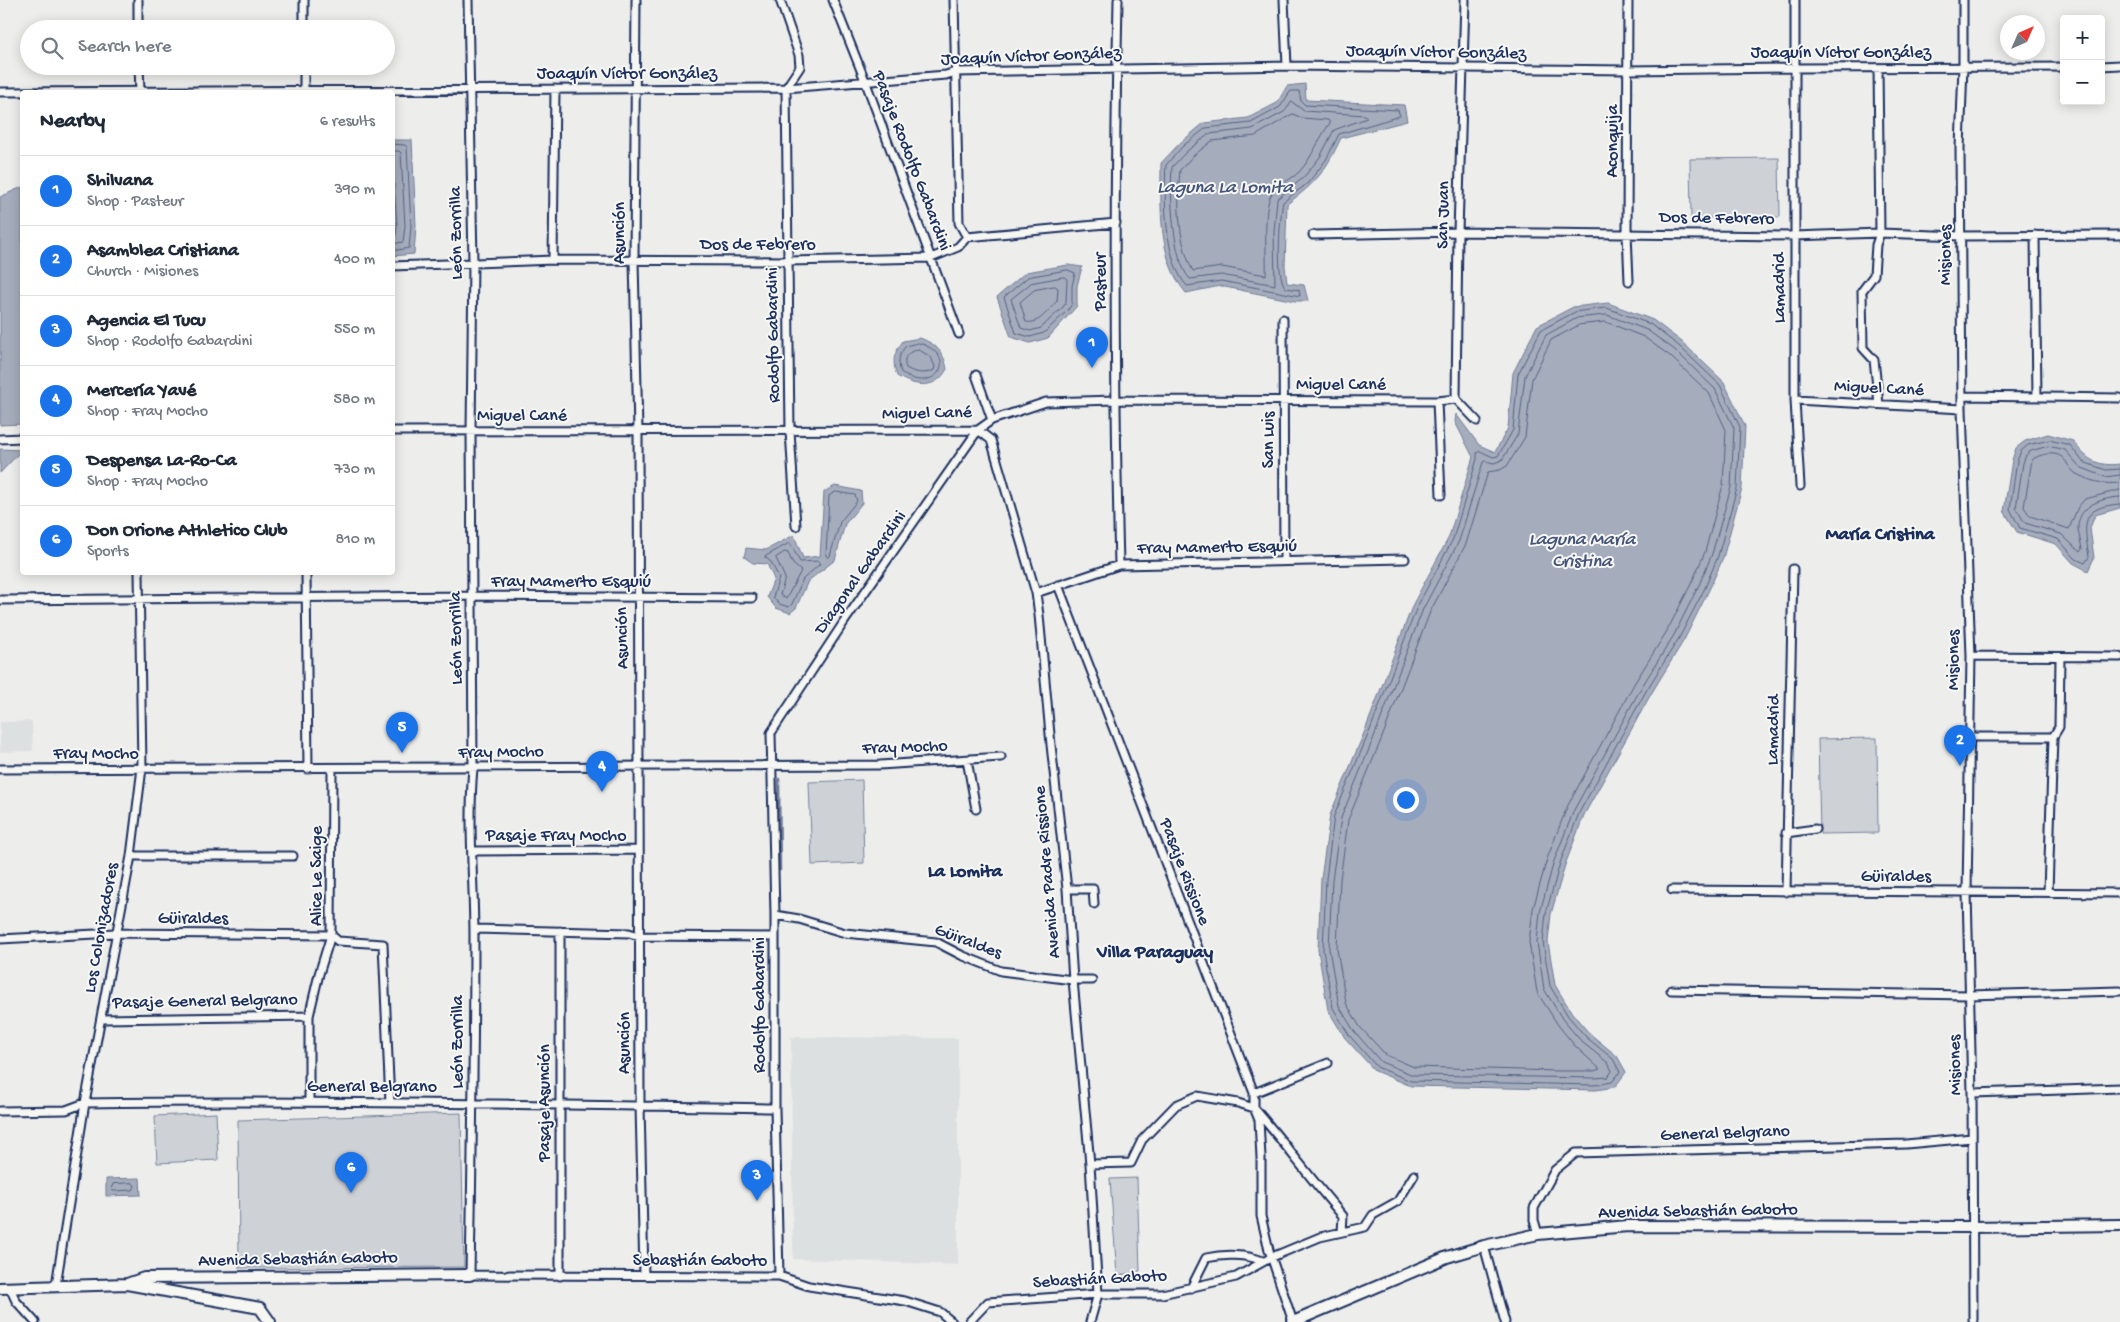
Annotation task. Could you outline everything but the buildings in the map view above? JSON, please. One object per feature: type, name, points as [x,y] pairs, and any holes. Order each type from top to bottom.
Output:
[{"type":"main road","name":"Avenida Sebastián Gaboto","points":[[1293,1322],[1447,1257],[1484,1246],[1538,1234],[1628,1226],[1972,1227],[2120,1225]]},
{"type":"main road","name":"Avenida Sebastián Gaboto","points":[[127,1284],[144,1278],[470,1275]]},
{"type":"main road","name":"Avenida Sebastián Gaboto","points":[[5,1288],[127,1284],[260,1308],[270,1322]]},
{"type":"street","points":[[138,0],[138,20]]},
{"type":"street","points":[[304,0],[304,20]]},
{"type":"street","name":"León Zorrilla","points":[[468,0],[473,262],[471,431],[473,768],[471,793],[474,929],[470,1275]]},
{"type":"street","name":"Asunción","points":[[636,0],[634,261],[638,430],[640,1106],[644,1275]]},
{"type":"street","points":[[780,0],[799,55],[800,67],[786,88]]},
{"type":"street","name":"Pasaje Rodolfo Gabardini","points":[[833,0],[866,83],[959,334]]},
{"type":"street","points":[[954,0],[960,223],[967,237],[1116,223]]},
{"type":"street","name":"Pasteur","points":[[1118,0],[1115,68],[1115,400],[1119,565]]},
{"type":"street","points":[[1284,0],[1287,66]]},
{"type":"street","name":"San Juan","points":[[1456,399],[1458,232],[1465,0]]},
{"type":"street","name":"Aconquija","points":[[1628,0],[1627,233],[1629,281]]},
{"type":"street","name":"Lamadrid","points":[[1795,0],[1795,400],[1800,486]]},
{"type":"street","name":"Misiones","points":[[1963,0],[1964,66],[1960,148],[1962,409],[1971,656],[1968,737],[1967,892],[1972,1093],[1973,1320]]},
{"type":"street","points":[[2105,66],[2120,65]]},
{"type":"street","name":"Joaquín Víctor González","points":[[395,90],[786,88],[866,83],[946,75],[955,72],[1115,68],[1287,66],[1628,70],[1964,66],[2060,67]]},
{"type":"street","points":[[1878,68],[1880,233],[1876,245],[1874,275],[1862,290],[1863,348],[1874,360],[1879,404]]},
{"type":"street","points":[[139,75],[140,90]]},
{"type":"street","points":[[304,75],[304,90]]},
{"type":"street","name":"Rodolfo Gabardini","points":[[786,88],[790,431],[796,526]]},
{"type":"street","points":[[553,260],[555,89]]},
{"type":"street","name":"Joaquín Víctor González","points":[[0,92],[20,92]]},
{"type":"street","name":"Dos de Febrero","points":[[1313,235],[1458,232],[1794,236],[1880,233],[1961,236],[2120,235]]},
{"type":"street","points":[[2035,235],[2036,397]]},
{"type":"street","name":"Dos de Febrero","points":[[395,266],[553,260],[788,261],[931,258],[958,247],[967,237]]},
{"type":"street","name":"San Luis","points":[[1283,319],[1285,400],[1284,561]]},
{"type":"street","points":[[976,375],[992,420]]},
{"type":"street","points":[[1962,396],[2120,398]]},
{"type":"street","points":[[1456,399],[1477,421]]},
{"type":"street","name":"Miguel Cané","points":[[395,430],[978,430],[992,420],[1046,402],[1456,399]]},
{"type":"street","points":[[1437,400],[1441,495]]},
{"type":"street","name":"Miguel Cané","points":[[1795,400],[1962,409]]},
{"type":"street","name":"Avenida Padre Rissione","points":[[978,430],[991,440],[1036,593],[1068,889],[1073,980],[1090,1164],[1098,1294],[1090,1322]]},
{"type":"street","name":"Diagonal Gabardini","points":[[771,733],[844,622],[978,430]]},
{"type":"street","points":[[0,439],[20,438]]},
{"type":"street","name":"Fray Mamerto Esquiú","points":[[1036,593],[1119,565],[1404,559]]},
{"type":"street","name":"Lamadrid","points":[[1786,892],[1793,569]]},
{"type":"street","name":"Los Colonizadores","points":[[56,1285],[85,1103],[115,933],[131,856],[142,768],[139,575]]},
{"type":"street","points":[[306,575],[308,769]]},
{"type":"street","name":"Pasaje Rissione","points":[[1058,585],[1254,1093],[1254,1108],[1259,1120],[1261,1216],[1293,1322]]},
{"type":"street","name":"Fray Mamerto Esquiú","points":[[0,600],[471,596],[752,598]]},
{"type":"street","points":[[1971,656],[2120,657]]},
{"type":"street","points":[[2048,892],[2054,737],[2058,727],[2060,657]]},
{"type":"street","name":"Rodolfo Gabardini","points":[[771,733],[775,915],[775,1108],[779,1276]]},
{"type":"street","points":[[1968,737],[2054,737]]},
{"type":"street","name":"Fray Mocho","points":[[0,769],[880,766],[1001,757]]},
{"type":"street","points":[[967,760],[976,809]]},
{"type":"street","name":"Alice Le Saige","points":[[309,1102],[309,1016],[319,974],[332,934],[332,768]]},
{"type":"street","points":[[1786,833],[1815,829]]},
{"type":"street","name":"Pasaje Fray Mocho","points":[[472,851],[640,850]]},
{"type":"street","points":[[131,856],[293,856]]},
{"type":"street","points":[[1068,889],[1093,889],[1094,904]]},
{"type":"street","name":"Güiraldes","points":[[1672,890],[2120,893]]},
{"type":"street","name":"Güiraldes","points":[[775,915],[799,919],[845,934],[936,942],[1001,971],[1073,980],[1092,980]]},
{"type":"street","points":[[474,929],[629,933],[639,936],[774,937]]},
{"type":"street","name":"Pasaje Asunción","points":[[560,931],[560,1276]]},
{"type":"street","name":"Güiraldes","points":[[0,939],[115,933],[332,934],[338,941],[383,944],[390,1103]]},
{"type":"street","points":[[1672,990],[1969,995],[2120,991]]},
{"type":"street","name":"Pasaje General Belgrano","points":[[101,1019],[309,1016]]},
{"type":"street","points":[[1254,1093],[1328,1064]]},
{"type":"street","points":[[1972,1093],[2120,1088]]},
{"type":"street","points":[[1090,1164],[1131,1163],[1142,1140],[1176,1105],[1197,1096],[1238,1103],[1254,1108],[1279,1136],[1317,1186],[1343,1216],[1342,1232]]},
{"type":"street","name":"General Belgrano","points":[[0,1111],[66,1110],[85,1103],[309,1102],[473,1102],[775,1108]]},
{"type":"street","name":"General Belgrano","points":[[1538,1234],[1534,1220],[1534,1208],[1555,1170],[1576,1153],[1906,1144],[1972,1138]]},
{"type":"street","name":"Sebastián Gaboto","points":[[970,1322],[988,1302],[1098,1294],[1162,1294],[1236,1277],[1263,1261],[1320,1237],[1364,1227],[1373,1215],[1398,1201],[1414,1175]]},
{"type":"street","points":[[1484,1246],[1505,1322]]},
{"type":"street","points":[[1191,1288],[1206,1258],[1243,1256],[1263,1261]]},
{"type":"street","name":"Sebastián Gaboto","points":[[470,1275],[779,1276],[809,1286],[904,1301],[940,1312],[952,1322]]},
{"type":"street","points":[[5,1288],[35,1322]]},
{"type":"shaded area","points":[[1779,158],[1780,217],[1691,218],[1690,159]]},
{"type":"shaded area","points":[[32,721],[33,751],[0,752],[0,722]]},
{"type":"shaded area","points":[[1877,738],[1878,833],[1820,834],[1818,739]]},
{"type":"shaded area","points":[[862,780],[864,863],[812,865],[809,782]]},
{"type":"shaded area","points":[[791,1037],[958,1038],[958,1265],[793,1259]]},
{"type":"shaded area","points":[[216,1113],[218,1160],[157,1163],[155,1116]]},
{"type":"shaded area","points":[[461,1113],[464,1267],[239,1268],[238,1120]]},
{"type":"shaded area","points":[[1137,1178],[1140,1271],[1117,1276],[1110,1179]]},
{"type":"water","name":"Laguna La Lomita","points":[[1305,84],[1306,100],[1404,105],[1407,121],[1341,138],[1325,168],[1306,189],[1287,204],[1285,266],[1287,283],[1304,285],[1308,301],[1295,301],[1220,286],[1186,293],[1170,264],[1165,248],[1161,214],[1161,163],[1180,143],[1204,123],[1248,118],[1277,103],[1287,86]]},
{"type":"water","points":[[395,140],[412,140],[416,226],[414,254],[395,256]]},
{"type":"water","points":[[20,188],[20,424],[0,425],[0,197]]},
{"type":"water","points":[[1068,265],[1082,267],[1077,286],[1077,306],[1048,338],[1030,343],[1011,337],[997,297],[1026,272]]},
{"type":"water","name":"Laguna María Cristina","points":[[1608,303],[1653,320],[1682,342],[1724,382],[1745,426],[1742,488],[1723,558],[1684,640],[1651,694],[1584,815],[1565,865],[1551,914],[1548,942],[1555,985],[1572,1013],[1589,1033],[1617,1056],[1626,1072],[1615,1087],[1596,1090],[1411,1086],[1375,1071],[1345,1038],[1328,1010],[1318,950],[1321,879],[1330,815],[1366,728],[1413,604],[1449,537],[1473,457],[1455,422],[1456,414],[1479,445],[1495,452],[1508,428],[1513,373],[1537,326],[1573,307]]},
{"type":"water","points":[[920,338],[938,349],[944,358],[947,369],[937,381],[931,383],[918,384],[904,380],[897,376],[894,366],[895,354],[903,341]]},
{"type":"water","points":[[2048,434],[2073,441],[2082,453],[2098,463],[2120,464],[2120,508],[2095,515],[2090,528],[2094,558],[2088,571],[2073,563],[2056,544],[2017,532],[2004,511],[2012,460],[2016,448],[2025,441]]},
{"type":"water","points":[[0,449],[20,450],[20,452],[0,473]]},
{"type":"water","points":[[835,486],[861,491],[862,503],[845,524],[835,560],[808,581],[796,608],[790,613],[776,608],[767,597],[774,579],[767,564],[753,563],[744,557],[746,548],[766,550],[794,535],[803,558],[820,556],[824,492]]},
{"type":"water","points":[[140,1178],[141,1195],[106,1196],[106,1179]]},
{"type":"waterway","points":[[779,779],[780,870]]},
{"type":"place","name":"Shilvana","points":[[1092,368]]},
{"type":"place","name":"Despensa La-Ro-Ca","points":[[402,753]]},
{"type":"place","name":"Asamblea Cristiana","points":[[1960,766]]},
{"type":"place","name":"Mercería Yavé","points":[[602,792]]},
{"type":"place","name":"Don Orione Athletico Club","points":[[351,1193]]},
{"type":"place","name":"Agencia El Tucu","points":[[757,1201]]},
{"type":"district","name":"María Cristina","points":[[1880,535]]},
{"type":"district","name":"La Lomita","points":[[965,872]]},
{"type":"district","name":"Villa Paraguay","points":[[1155,953]]}]
